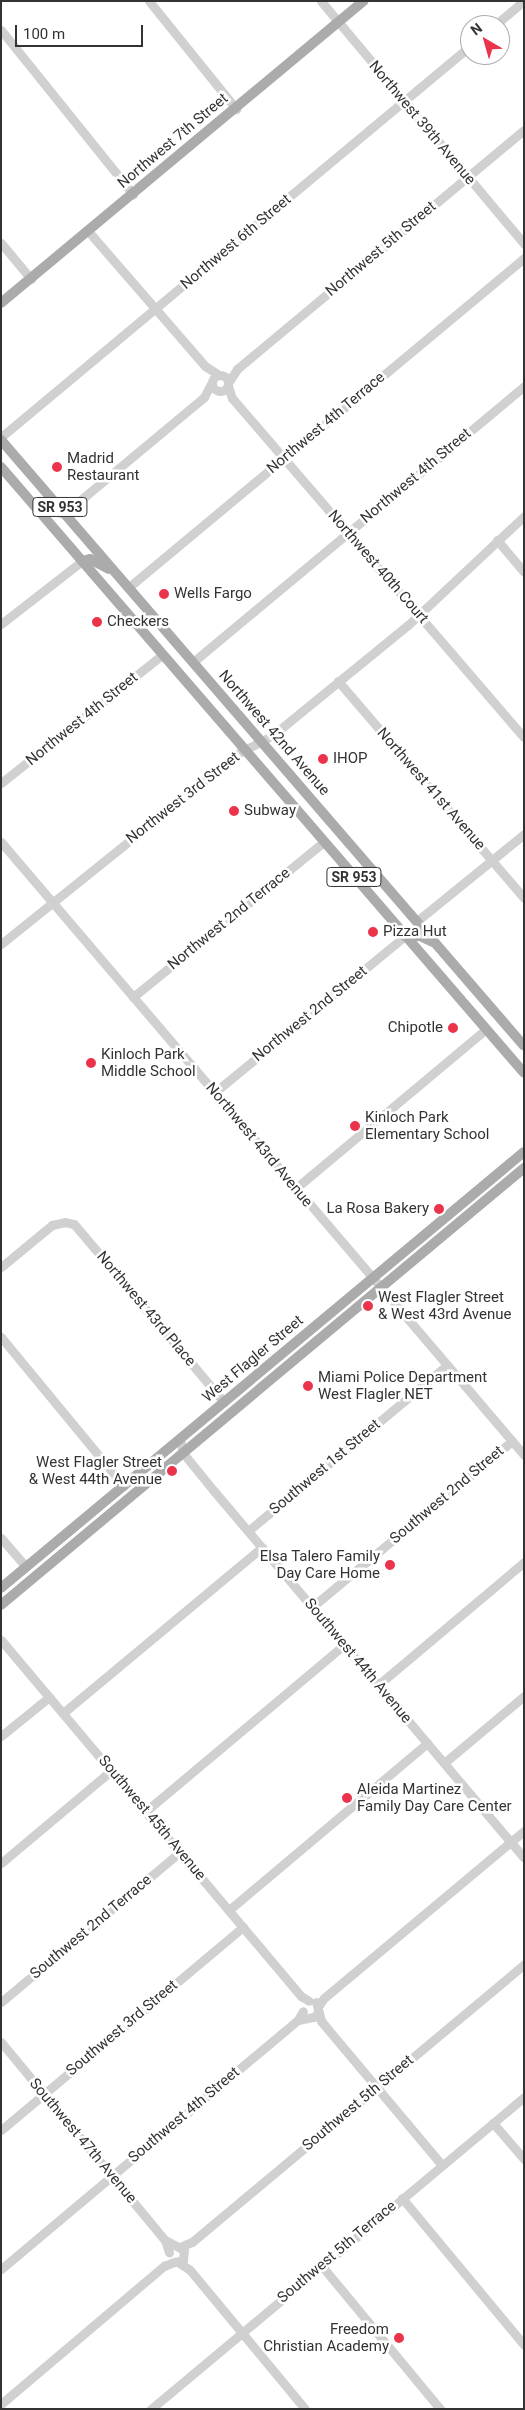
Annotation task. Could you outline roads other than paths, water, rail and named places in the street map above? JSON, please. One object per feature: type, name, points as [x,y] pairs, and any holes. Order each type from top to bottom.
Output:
[{"type":"main road","name":"Northwest 7th Street","points":[[1,303],[364,1]]},
{"type":"main road","name":"Northwest 42nd Avenue","points":[[1,438],[524,1046]]},
{"type":"main road","name":"SR 953","points":[[1,468],[524,1073]]},
{"type":"main road","points":[[29,500],[50,511],[65,513]]},
{"type":"main road","points":[[82,560],[98,562],[118,575]]},
{"type":"main road","points":[[406,936],[420,936],[437,944]]},
{"type":"main road","name":"West Flagler Street","points":[[1,1588],[524,1152]]},
{"type":"main road","name":"West Flagler Street","points":[[1,1605],[524,1168]]},
{"type":"main road","points":[[117,1508],[124,1486]]},
{"type":"street","points":[[149,1],[236,109]]},
{"type":"street","name":"Northwest 39th Avenue","points":[[320,1],[403,103],[524,244]]},
{"type":"street","points":[[507,15],[524,1]]},
{"type":"street","points":[[1,30],[133,194]]},
{"type":"street","name":"Northwest 6th Street","points":[[1,438],[460,55]]},
{"type":"street","name":"Northwest 5th Street","points":[[220,386],[237,369],[524,130]]},
{"type":"street","name":"Northwest 40th Court","points":[[88,231],[524,737]]},
{"type":"street","points":[[1,243],[31,279]]},
{"type":"street","name":"Northwest 4th Terrace","points":[[129,588],[524,258]]},
{"type":"street","name":"Northwest 40th Court","points":[[204,366],[220,376],[220,386]]},
{"type":"street","name":"Northwest 5th Street","points":[[220,376],[237,369]]},
{"type":"street","points":[[65,513],[204,397],[220,386]]},
{"type":"street","name":"Northwest 4th Street","points":[[193,662],[524,386]]},
{"type":"street","name":"Northwest 3rd Street","points":[[1,944],[245,749],[262,741],[338,682],[419,615],[524,516]]},
{"type":"street","points":[[497,540],[524,572]]},
{"type":"street","points":[[1,624],[82,560]]},
{"type":"street","name":"Northwest 4th Street","points":[[1,783],[162,655]]},
{"type":"street","name":"Northwest 41st Avenue","points":[[338,682],[524,898]]},
{"type":"street","points":[[417,921],[524,834]]},
{"type":"street","name":"Northwest 43rd Avenue","points":[[1,842],[524,1456]]},
{"type":"street","name":"Northwest 2nd Terrace","points":[[133,997],[324,842]]},
{"type":"street","name":"Northwest 2nd Street","points":[[214,1092],[406,936]]},
{"type":"street","points":[[296,1188],[486,1029]]},
{"type":"street","name":"Northwest 43rd Place","points":[[1,1267],[46,1229],[65,1222],[77,1226],[224,1402]]},
{"type":"street","points":[[1,1337],[124,1486]]},
{"type":"street","name":"Southwest 1st Street","points":[[248,1531],[447,1365]]},
{"type":"street","name":"Southwest 44th Avenue","points":[[180,1439],[183,1453],[524,1858]]},
{"type":"street","name":"Southwest 2nd Street","points":[[312,1607],[512,1441]]},
{"type":"street","points":[[1,1538],[26,1568]]},
{"type":"street","points":[[62,1713],[262,1547]]},
{"type":"street","points":[[378,1685],[524,1562]]},
{"type":"street","name":"Southwest 45th Avenue","points":[[1,1640],[312,2008],[442,2166]]},
{"type":"street","points":[[146,1811],[344,1645]]},
{"type":"street","points":[[444,1763],[524,1696]]},
{"type":"street","points":[[1,1736],[49,1697]]},
{"type":"street","points":[[229,1910],[428,1743]]},
{"type":"street","points":[[1,1863],[112,1770]]},
{"type":"street","name":"Southwest 4th Street","points":[[1,2269],[524,1831]]},
{"type":"street","name":"Southwest 2nd Terrace","points":[[1,2002],[180,1852]]},
{"type":"street","name":"Southwest 3rd Street","points":[[1,2130],[243,1927]]},
{"type":"street","name":"Southwest 5th Street","points":[[1,2404],[524,1964]]},
{"type":"street","name":"Southwest 47th Avenue","points":[[1,2042],[305,2409]]},
{"type":"street","name":"Southwest 5th Terrace","points":[[151,2409],[524,2097]]},
{"type":"street","points":[[493,2123],[524,2160]]},
{"type":"street","points":[[402,2198],[524,2345]]},
{"type":"street","points":[[321,2265],[440,2409]]},
{"type":"place","name":"Madrid Restaurant","points":[[57,467]]},
{"type":"place","name":"Wells Fargo","points":[[164,594]]},
{"type":"place","name":"Checkers","points":[[97,622]]},
{"type":"place","name":"IHOP","points":[[323,759]]},
{"type":"place","name":"Subway","points":[[234,811]]},
{"type":"place","name":"Pizza Hut","points":[[373,932]]},
{"type":"place","name":"Chipotle","points":[[453,1028]]},
{"type":"place","name":"Kinloch Park Middle School","points":[[91,1063]]},
{"type":"place","name":"Kinloch Park Elementary School","points":[[355,1126]]},
{"type":"place","name":"La Rosa Bakery","points":[[439,1209]]},
{"type":"place","name":"West Flagler Street & West 43rd Avenue","points":[[368,1306]]},
{"type":"place","name":"Miami Police Department West Flagler NET","points":[[308,1386]]},
{"type":"place","name":"West Flagler Street & West 44th Avenue","points":[[172,1471]]},
{"type":"place","name":"Elsa Talero Family Day Care Home","points":[[390,1565]]},
{"type":"place","name":"Aleida Martinez Family Day Care Center","points":[[347,1798]]},
{"type":"place","name":"Freedom Christian Academy","points":[[399,2338]]}]
